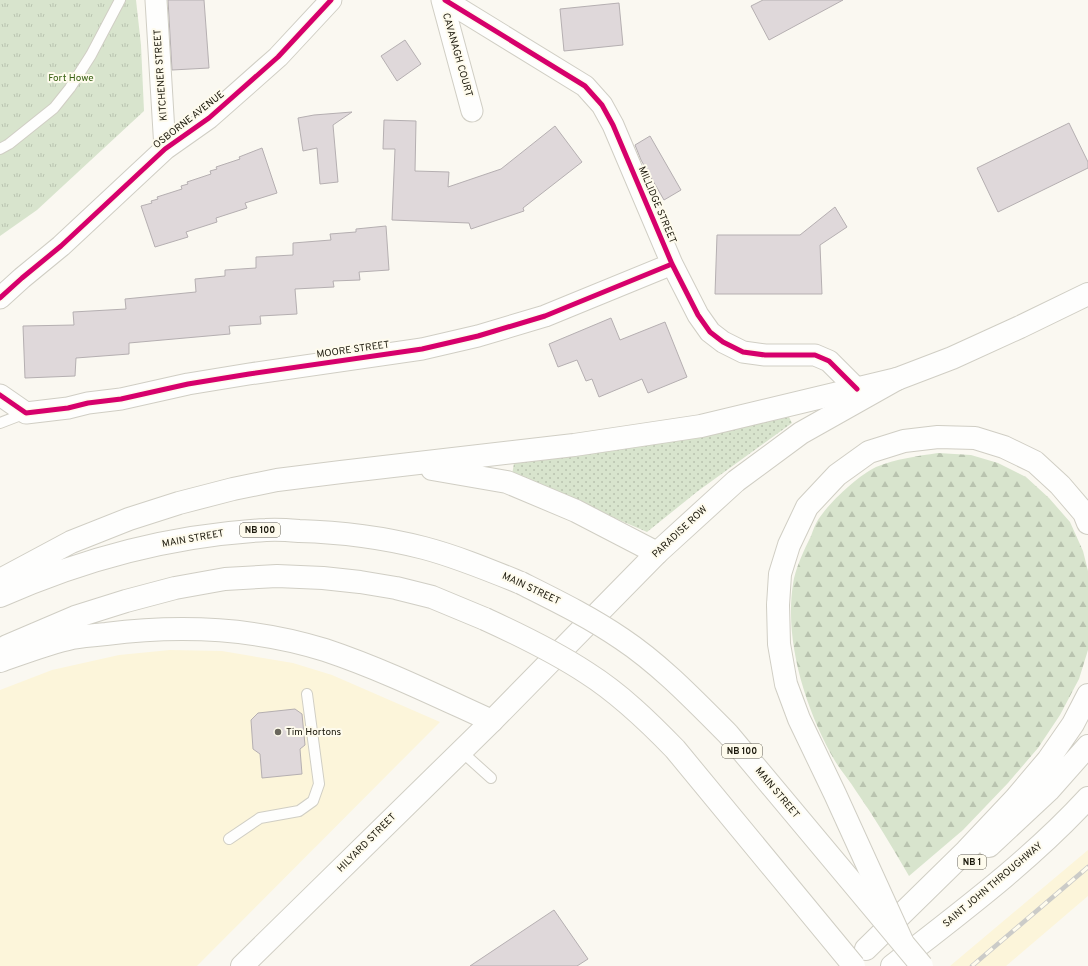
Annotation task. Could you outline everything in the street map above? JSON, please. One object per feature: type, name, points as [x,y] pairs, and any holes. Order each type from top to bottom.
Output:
[{"type":"main road","points":[[0,580],[71,542],[129,519],[179,503],[233,489],[277,480],[574,445],[701,426],[897,379],[959,355],[1088,294]]},
{"type":"main road","name":"PARADISE ROW","points":[[492,720],[657,553],[736,481],[801,433],[897,379]]},
{"type":"main road","points":[[902,941],[799,718],[786,684],[779,644],[778,605],[780,574],[789,545],[807,507],[837,475],[870,452],[904,441],[938,436],[975,438],[1004,447],[1035,462],[1060,485],[1084,512],[1088,523]]},
{"type":"main road","points":[[405,464],[507,482],[576,511],[657,553]]},
{"type":"main road","name":"MAIN STREET","points":[[0,596],[68,569],[118,554],[217,534],[267,530],[329,532],[424,548],[472,563],[521,582],[580,613],[623,639],[661,670],[696,702],[728,734],[922,966]]},
{"type":"main road","points":[[0,649],[75,616],[176,588],[225,579],[277,576],[323,578],[396,588],[432,598],[485,619],[522,636],[588,673],[620,697],[649,722],[675,749],[860,958],[966,851],[1015,799],[1048,760],[1073,724],[1088,695]]},
{"type":"main road","points":[[0,661],[72,638],[133,631],[230,631],[275,637],[324,650],[374,668],[492,720]]},
{"type":"main road","name":"HILYARD STREET","points":[[242,966],[492,720]]},
{"type":"main road","name":"NB 1","points":[[844,966],[860,958],[944,888],[1049,790],[1088,746]]},
{"type":"main road","name":"SAINT JOHN THROUGHWAY","points":[[892,966],[961,913],[1021,862],[1068,820],[1088,798]]},
{"type":"main road","points":[[1068,820],[1088,802]]},
{"type":"street","name":"KITCHENER STREET","points":[[156,0],[165,149]]},
{"type":"street","name":"OSBORNE AVENUE","points":[[0,298],[61,246],[165,149],[209,118],[278,57],[331,0]]},
{"type":"street","name":"CAVANAGH COURT","points":[[442,0],[472,111]]},
{"type":"street","name":"MILLIDGE STREET","points":[[445,0],[584,86],[602,105],[613,125],[672,264],[698,315],[710,332],[723,342],[743,352],[765,355],[815,355],[829,361],[857,389]]},
{"type":"street","name":"MOORE STREET","points":[[26,414],[121,399],[188,384],[241,375],[422,349],[478,336],[545,316],[672,264]]},
{"type":"street","points":[[0,395],[26,414]]},
{"type":"lane","points":[[0,149],[9,144],[54,108],[70,88],[91,55],[120,0]]},
{"type":"lane","points":[[0,423],[26,414]]},
{"type":"lane","points":[[230,839],[260,818],[299,811],[313,801],[319,784],[307,694]]},
{"type":"lane","points":[[461,751],[491,778]]},
{"type":"shaded area","points":[[170,650],[222,651],[293,663],[332,675],[440,722],[197,966],[0,966],[0,690],[52,670],[119,655]]},
{"type":"shaded area","points":[[1088,850],[1088,896],[1006,966],[950,966]]},
{"type":"green space","name":"Fort Howe","points":[[0,0],[136,0],[141,45],[144,111],[37,210],[0,236]]},
{"type":"green space","points":[[789,417],[792,423],[698,491],[647,532],[512,475],[514,463],[681,440]]},
{"type":"green space","points":[[938,453],[971,455],[998,463],[1026,477],[1049,498],[1070,522],[1083,551],[1088,571],[1088,650],[1079,679],[1060,715],[1038,748],[1008,783],[963,830],[909,876],[890,843],[854,787],[835,761],[824,741],[800,676],[792,629],[791,606],[794,578],[800,560],[817,521],[831,504],[854,482],[876,467],[899,460]]},
{"type":"building","points":[[168,0],[204,0],[209,68],[172,70]]},
{"type":"building","points":[[763,0],[843,0],[769,40],[751,6]]},
{"type":"building","points":[[619,3],[623,45],[564,51],[560,9]]},
{"type":"building","points":[[405,40],[421,64],[397,81],[381,56]]},
{"type":"building","points":[[352,112],[333,125],[338,182],[320,184],[317,148],[303,151],[298,118],[314,115]]},
{"type":"building","points":[[384,120],[416,121],[415,171],[449,172],[448,187],[501,169],[555,126],[582,162],[523,208],[524,211],[471,229],[469,223],[392,220],[395,149],[383,149]]},
{"type":"building","points":[[1069,123],[1088,162],[1088,168],[998,212],[977,168]]},
{"type":"building","points":[[650,136],[681,190],[664,200],[641,160],[635,145]]},
{"type":"building","points":[[262,148],[277,193],[245,203],[247,208],[216,218],[217,222],[186,232],[188,237],[155,247],[141,206],[152,203],[151,201],[158,199],[157,197],[182,189],[181,186],[188,184],[187,182],[211,174],[210,171],[217,169],[216,167],[240,159],[239,157]]},
{"type":"building","points":[[835,207],[847,227],[820,245],[822,294],[715,294],[717,235],[800,235]]},
{"type":"building","points":[[386,226],[389,270],[359,272],[360,280],[333,281],[334,287],[295,289],[297,314],[260,316],[261,324],[229,326],[230,334],[129,343],[129,354],[76,358],[75,376],[25,378],[23,326],[74,325],[73,312],[126,309],[125,299],[196,292],[195,279],[225,276],[225,270],[256,268],[256,257],[293,255],[293,243],[331,240],[330,234],[356,232],[356,229]]},
{"type":"building","points":[[611,318],[620,340],[665,322],[687,377],[648,393],[642,379],[599,397],[592,379],[586,381],[577,360],[558,367],[549,344]]},
{"type":"building","name":"Tim Hortons","points":[[295,709],[302,714],[305,745],[300,749],[302,774],[262,778],[260,754],[253,749],[251,720],[258,713]]},
{"type":"building","points":[[554,910],[588,959],[577,966],[470,966]]},
{"type":"railway","points":[[972,966],[1088,867]]},
{"type":"cycle path","points":[[0,298],[61,246],[165,149],[209,118],[278,57],[331,0]]},
{"type":"cycle path","points":[[445,0],[585,86],[602,105],[613,125],[672,264],[698,315],[710,332],[723,342],[743,352],[765,355],[815,355],[829,361],[857,389]]},
{"type":"cycle path","points":[[0,395],[26,413],[121,399],[188,384],[249,374],[422,349],[478,336],[545,316],[672,264]]},
{"type":"place","name":"Tim Hortons","points":[[278,732]]}]
